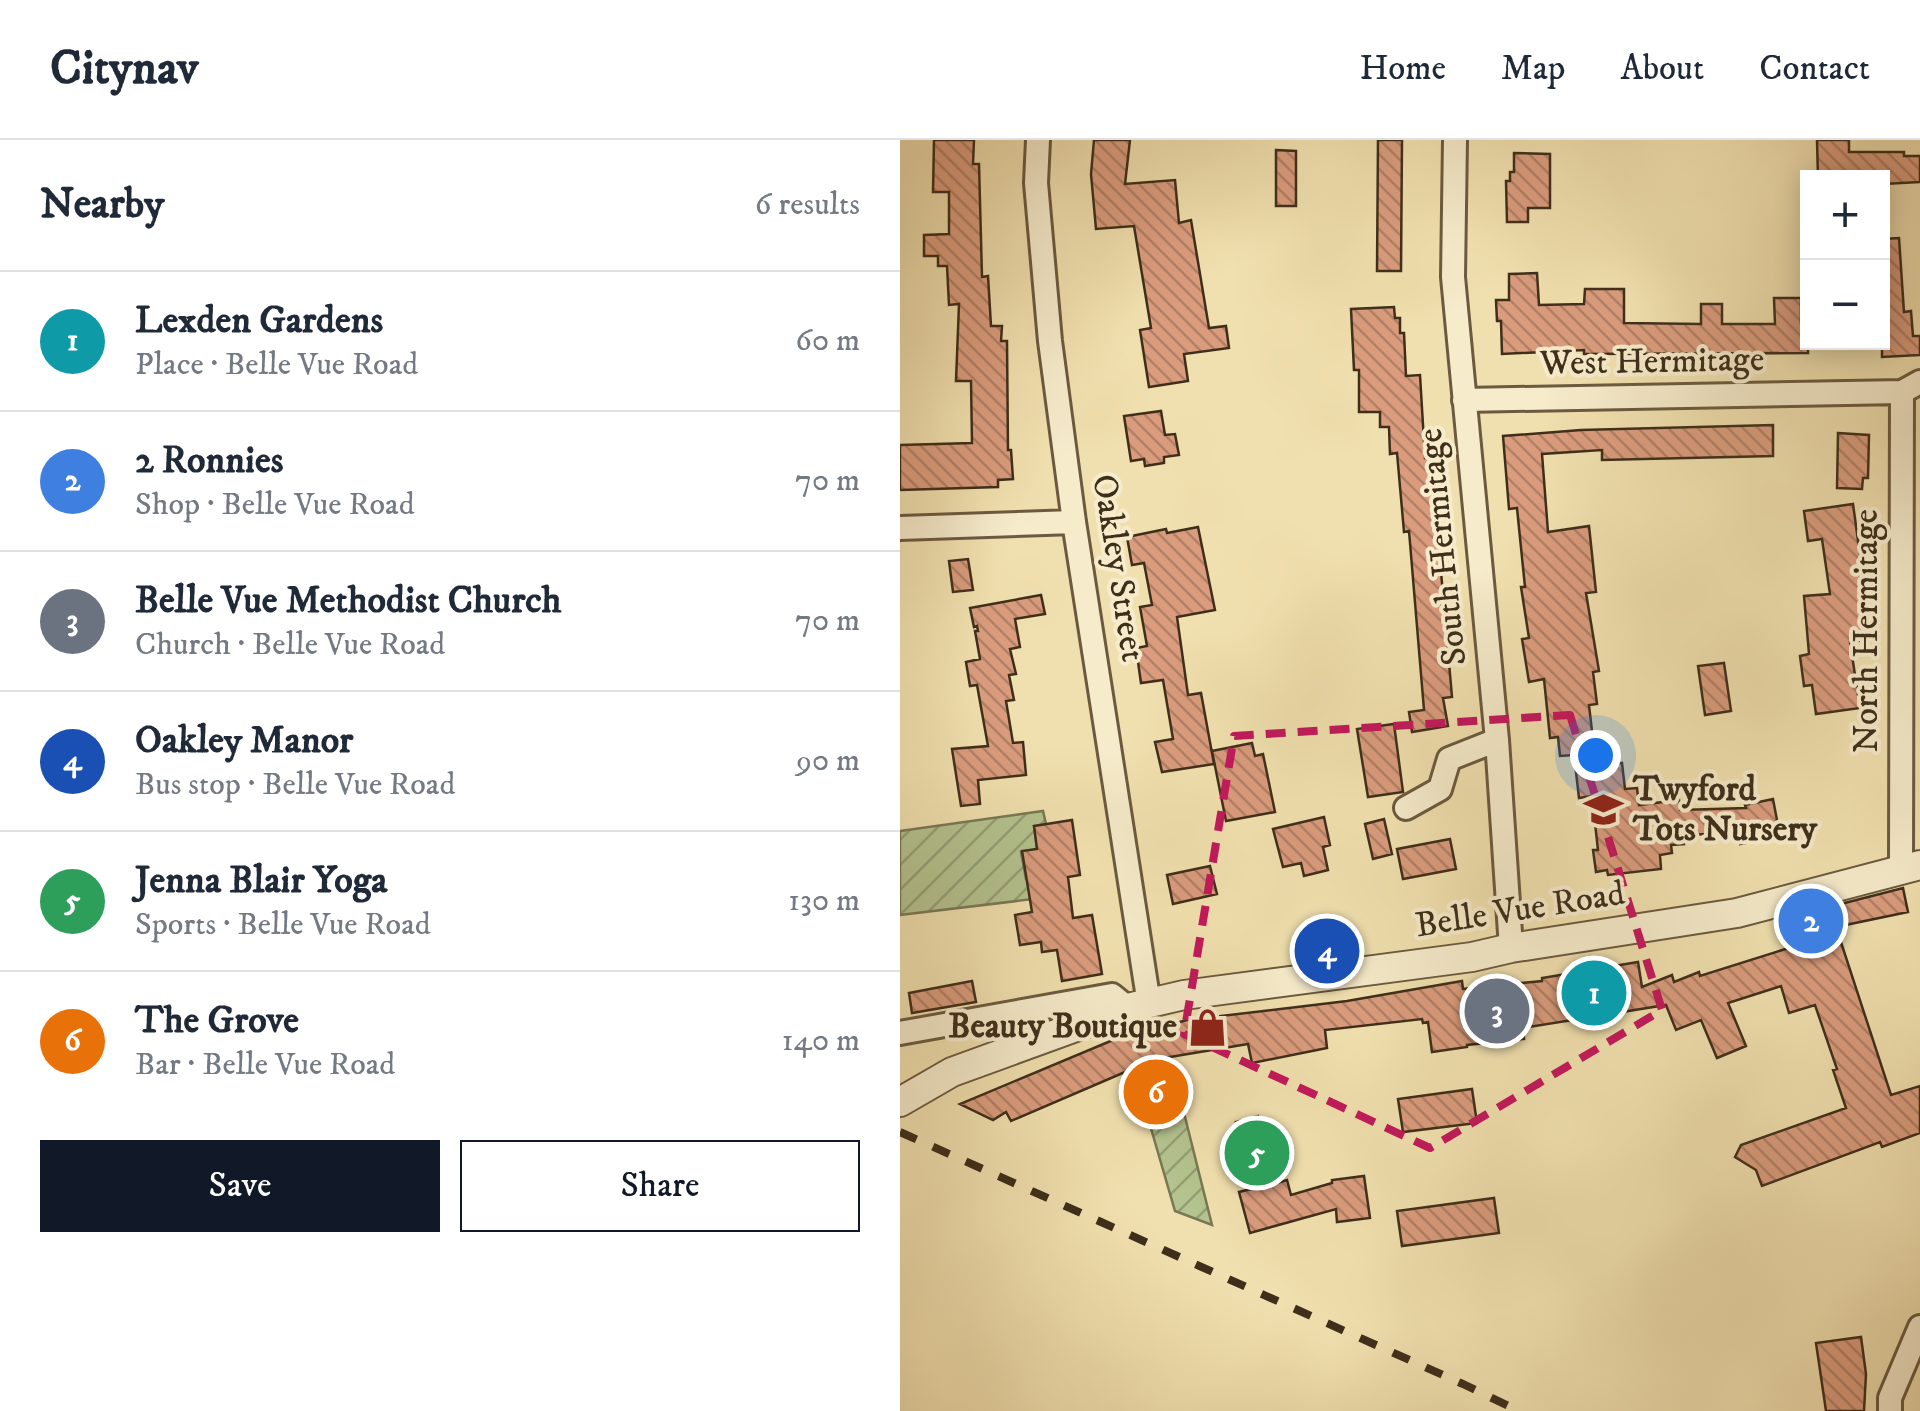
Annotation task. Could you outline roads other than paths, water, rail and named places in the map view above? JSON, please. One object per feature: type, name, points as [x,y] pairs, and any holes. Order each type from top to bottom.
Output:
[{"type":"street","name":"Oakley Street","points":[[1038,140],[1036,183],[1050,341],[1139,1006]]},
{"type":"street","name":"South Hermitage","points":[[1455,140],[1454,276],[1497,740],[1511,948]]},
{"type":"street","name":"West Hermitage","points":[[1464,400],[1911,387]]},
{"type":"street","name":"North Hermitage","points":[[1911,387],[1911,867]]},
{"type":"street","points":[[900,528],[1074,522]]},
{"type":"street","points":[[1406,808],[1440,790],[1450,759],[1497,740]]},
{"type":"street","name":"Belle Vue Road","points":[[908,1097],[952,1072],[1139,1006],[1737,913],[1911,867]]},
{"type":"street","points":[[900,1033],[1112,994],[1139,1006]]},
{"type":"street","points":[[1890,1411],[1890,1398],[1920,1326]]},
{"type":"railway","points":[[900,1132],[1519,1411]]},
{"type":"place","name":"Twyford Tots Nursery","points":[[1603,810]]},
{"type":"place","name":"2 Ronnies","points":[[1811,921]]},
{"type":"place","name":"Oakley Manor","points":[[1327,951]]},
{"type":"place","name":"Lexden Gardens","points":[[1594,993]]},
{"type":"place","name":"Belle Vue Methodist Church","points":[[1497,1011]]},
{"type":"place","name":"Beauty Boutique","points":[[1207,1027]]},
{"type":"place","name":"The Grove","points":[[1156,1092]]},
{"type":"place","name":"Jenna Blair Yoga","points":[[1257,1153]]}]
